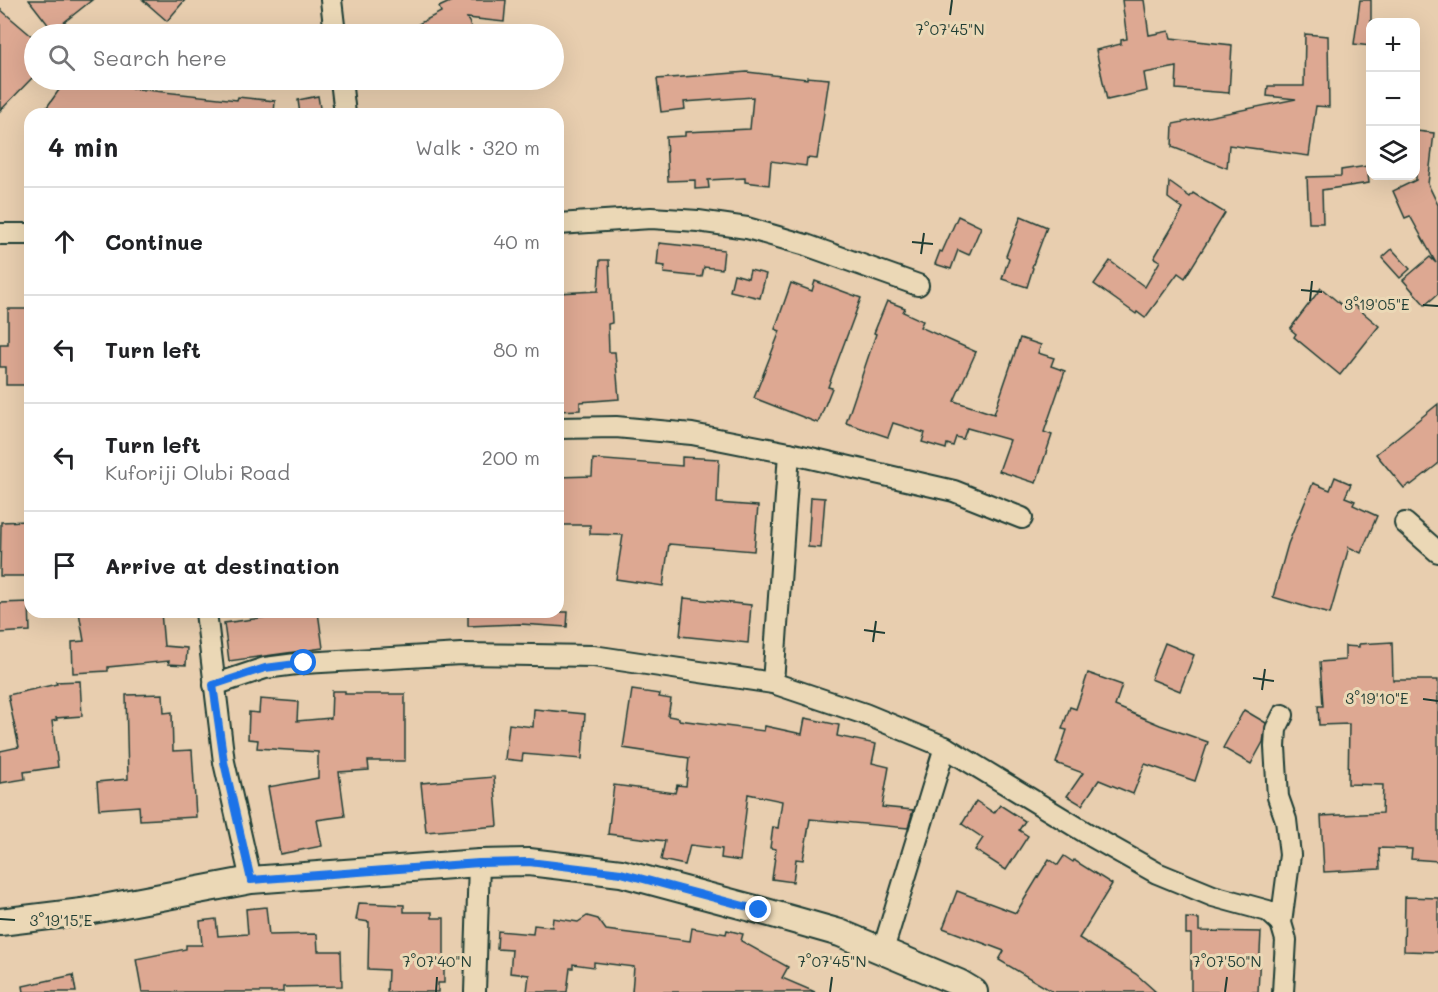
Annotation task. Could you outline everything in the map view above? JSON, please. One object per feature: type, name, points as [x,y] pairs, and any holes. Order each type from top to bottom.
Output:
[{"type":"street","points":[[331,0],[334,24]]},
{"type":"street","points":[[342,90],[344,108]]},
{"type":"street","points":[[564,224],[651,219],[747,228],[806,245],[918,285]]},
{"type":"street","points":[[0,234],[24,234]]},
{"type":"street","points":[[564,428],[615,427],[692,434],[789,453],[954,491],[1022,518]]},
{"type":"street","points":[[773,684],[789,453]]},
{"type":"street","points":[[1405,524],[1438,552]]},
{"type":"street","points":[[207,618],[224,762],[251,880]]},
{"type":"street","points":[[213,685],[265,668],[304,663],[461,654],[593,656],[773,684],[865,714],[945,747],[1157,873],[1213,896],[1268,911],[1281,923]]},
{"type":"street","points":[[1283,715],[1276,729],[1278,797],[1286,820],[1290,855],[1281,923],[1286,940],[1283,992]]},
{"type":"street","points":[[883,950],[945,747]]},
{"type":"street","points":[[0,922],[82,912],[251,880],[479,863],[529,862],[621,873],[840,933],[959,982],[974,992]]},
{"type":"street","points":[[475,992],[479,863]]},
{"type":"building","points":[[29,0],[92,0],[62,24],[48,24]]},
{"type":"building","points":[[143,0],[185,0],[167,21]]},
{"type":"building","points":[[454,0],[506,0],[504,22],[467,18],[470,24],[419,24],[441,12],[439,7]]},
{"type":"building","points":[[1122,0],[1144,0],[1149,35],[1169,31],[1171,38],[1232,45],[1229,93],[1176,89],[1177,67],[1144,73],[1147,91],[1107,100],[1096,50],[1121,44],[1121,40],[1127,39]]},
{"type":"building","points":[[1360,0],[1371,0],[1371,18],[1366,18],[1366,45],[1354,44]]},
{"type":"building","points":[[0,9],[24,29],[24,86],[0,111]]},
{"type":"building","points":[[1305,34],[1328,36],[1329,107],[1316,106],[1309,156],[1229,145],[1227,168],[1172,147],[1173,124],[1296,99],[1267,96],[1268,86],[1304,86]]},
{"type":"building","points":[[747,72],[807,79],[807,77],[829,79],[817,159],[807,158],[806,166],[771,161],[769,185],[745,182],[745,178],[708,180],[709,188],[695,189],[695,180],[668,181],[666,137],[685,136],[685,132],[750,129],[753,97],[684,102],[685,109],[661,112],[657,79]]},
{"type":"building","points":[[59,90],[145,90],[237,100],[238,97],[275,101],[274,108],[46,108]]},
{"type":"building","points":[[318,96],[320,108],[299,108],[298,100]]},
{"type":"building","points":[[1420,131],[1434,133],[1428,184],[1438,205],[1438,294],[1425,305],[1403,280],[1430,257],[1436,263],[1410,216],[1405,218],[1393,191],[1420,180]]},
{"type":"building","points":[[1366,166],[1366,180],[1369,180],[1369,183],[1322,190],[1323,223],[1309,223],[1307,177],[1341,176],[1341,170]]},
{"type":"building","points":[[1169,182],[1190,197],[1193,193],[1225,213],[1185,278],[1178,273],[1145,318],[1094,284],[1110,261],[1145,287],[1160,261],[1154,258],[1183,209],[1168,198]]},
{"type":"building","points":[[958,216],[981,227],[969,255],[958,250],[951,269],[935,264]]},
{"type":"building","points":[[1021,216],[1047,227],[1027,287],[1002,279],[1009,258],[1006,256]]},
{"type":"building","points":[[659,243],[724,250],[722,269],[704,267],[702,277],[664,273],[665,266],[657,265]]},
{"type":"building","points":[[1392,249],[1410,269],[1400,278],[1382,258]]},
{"type":"building","points":[[600,260],[609,260],[612,323],[608,324],[609,352],[615,352],[619,399],[580,402],[580,410],[564,411],[564,293],[598,291]]},
{"type":"building","points":[[750,270],[766,274],[760,298],[730,291],[734,274],[748,278]]},
{"type":"building","points":[[815,281],[861,298],[828,387],[832,388],[818,423],[754,398],[780,331],[775,329],[791,283],[812,291]]},
{"type":"building","points":[[1321,288],[1349,311],[1354,305],[1379,326],[1340,375],[1294,337],[1296,334],[1290,329]]},
{"type":"building","points":[[887,301],[905,308],[903,312],[923,321],[920,327],[976,352],[954,401],[994,414],[1020,338],[1041,345],[1038,353],[1054,358],[1051,366],[1065,371],[1044,432],[1052,435],[1036,483],[999,471],[1010,440],[967,428],[963,439],[956,437],[953,446],[947,444],[946,449],[922,442],[925,433],[893,423],[888,437],[846,423],[876,334],[874,333]]},
{"type":"building","points":[[8,309],[24,309],[24,385],[6,385],[6,367],[0,367],[0,344],[8,344]]},
{"type":"building","points":[[1438,404],[1438,464],[1404,488],[1376,454]]},
{"type":"building","points":[[682,457],[719,459],[717,503],[758,506],[754,551],[669,544],[663,586],[616,579],[623,535],[590,534],[590,525],[564,525],[564,477],[592,476],[593,459],[682,466]]},
{"type":"building","points":[[1335,477],[1351,484],[1345,497],[1355,501],[1353,505],[1377,516],[1361,553],[1349,547],[1330,614],[1273,597],[1288,544],[1313,483],[1330,490]]},
{"type":"building","points":[[811,497],[825,498],[821,548],[808,547]]},
{"type":"building","points":[[24,521],[24,576],[0,576],[1,522]]},
{"type":"building","points":[[684,598],[751,605],[748,643],[680,636]]},
{"type":"building","points":[[24,602],[24,618],[30,618],[30,631],[0,633],[0,603]]},
{"type":"building","points":[[564,612],[568,612],[567,627],[520,624],[468,626],[468,618],[564,618]]},
{"type":"building","points":[[80,618],[162,618],[164,646],[187,648],[186,665],[168,664],[169,661],[108,667],[108,671],[73,673],[72,642],[84,641]]},
{"type":"building","points":[[260,618],[319,618],[323,648],[229,661],[224,623]]},
{"type":"building","points":[[1392,642],[1393,680],[1438,680],[1438,861],[1411,859],[1412,849],[1379,848],[1380,869],[1324,872],[1321,816],[1382,813],[1383,785],[1348,784],[1349,724],[1319,725],[1318,706],[1323,706],[1320,662],[1345,660],[1345,646],[1359,647],[1359,644]]},
{"type":"building","points":[[1165,643],[1194,655],[1180,691],[1151,679]]},
{"type":"building","points":[[1088,673],[1122,685],[1115,706],[1208,742],[1195,781],[1145,764],[1133,794],[1099,780],[1082,805],[1067,796],[1083,773],[1056,763],[1067,730],[1062,729],[1070,707],[1076,709]]},
{"type":"building","points":[[80,681],[82,716],[56,718],[57,720],[52,721],[58,767],[24,772],[25,779],[0,783],[0,751],[19,747],[8,695],[57,684],[56,682]]},
{"type":"building","points":[[632,690],[660,694],[659,697],[671,699],[668,716],[679,718],[679,720],[764,731],[765,726],[802,734],[805,718],[839,725],[837,736],[876,744],[872,763],[889,767],[882,807],[913,810],[908,828],[810,819],[803,860],[796,859],[793,882],[772,879],[776,849],[770,848],[773,827],[778,828],[782,801],[748,794],[740,861],[721,858],[722,849],[690,845],[685,865],[661,860],[665,841],[608,834],[614,785],[675,793],[677,785],[686,786],[689,758],[623,748]]},
{"type":"building","points":[[332,691],[345,691],[345,694],[405,694],[405,761],[368,761],[369,770],[339,772],[345,816],[317,820],[322,846],[280,854],[268,787],[318,778],[318,752],[257,748],[258,740],[248,739],[249,712],[259,713],[260,699],[298,702],[297,721],[331,718]]},
{"type":"building","points":[[163,694],[164,713],[172,712],[173,751],[192,750],[196,817],[140,820],[139,806],[99,809],[97,782],[128,779],[126,695]]},
{"type":"building","points":[[534,709],[585,714],[582,759],[523,754],[522,761],[505,759],[509,724],[533,727]]},
{"type":"building","points":[[1244,710],[1266,723],[1263,742],[1251,764],[1223,748]]},
{"type":"building","points":[[494,777],[498,826],[426,832],[421,783]]},
{"type":"building","points":[[976,801],[994,813],[1000,805],[1025,821],[1019,830],[1028,836],[1006,870],[975,850],[983,838],[962,824]]},
{"type":"building","points":[[1064,856],[1112,884],[1079,938],[1136,974],[1156,992],[1053,992],[999,960],[1004,951],[943,928],[957,891],[1016,913],[1049,859],[1058,865]]},
{"type":"building","points":[[1405,897],[1438,898],[1438,952],[1404,951]]},
{"type":"building","points":[[359,903],[404,905],[404,912],[432,912],[432,918],[444,918],[444,983],[438,983],[438,992],[387,992],[388,970],[368,969],[369,922],[356,920]]},
{"type":"building","points":[[266,907],[269,935],[317,934],[318,951],[341,951],[342,986],[283,987],[283,992],[142,992],[136,959],[186,949],[186,945],[202,945],[200,921],[216,919],[218,936],[248,934],[246,909]]},
{"type":"building","points":[[587,916],[598,919],[606,930],[690,941],[692,928],[726,934],[727,930],[743,934],[741,941],[788,967],[782,978],[815,992],[632,992],[634,967],[594,962],[594,967],[573,964],[573,968],[570,968],[567,992],[527,992],[529,975],[510,973],[512,950],[497,949],[498,931],[533,934],[534,925],[552,927],[553,918],[578,922]]},
{"type":"building","points":[[1186,918],[1199,919],[1199,931],[1261,932],[1258,992],[1191,992],[1191,934],[1186,934]]},
{"type":"building","points":[[73,975],[76,992],[24,992],[23,986]]},
{"type":"route","points":[[304,663],[265,668],[213,685],[224,762],[251,880],[479,863],[529,862],[621,873],[759,910]]}]
